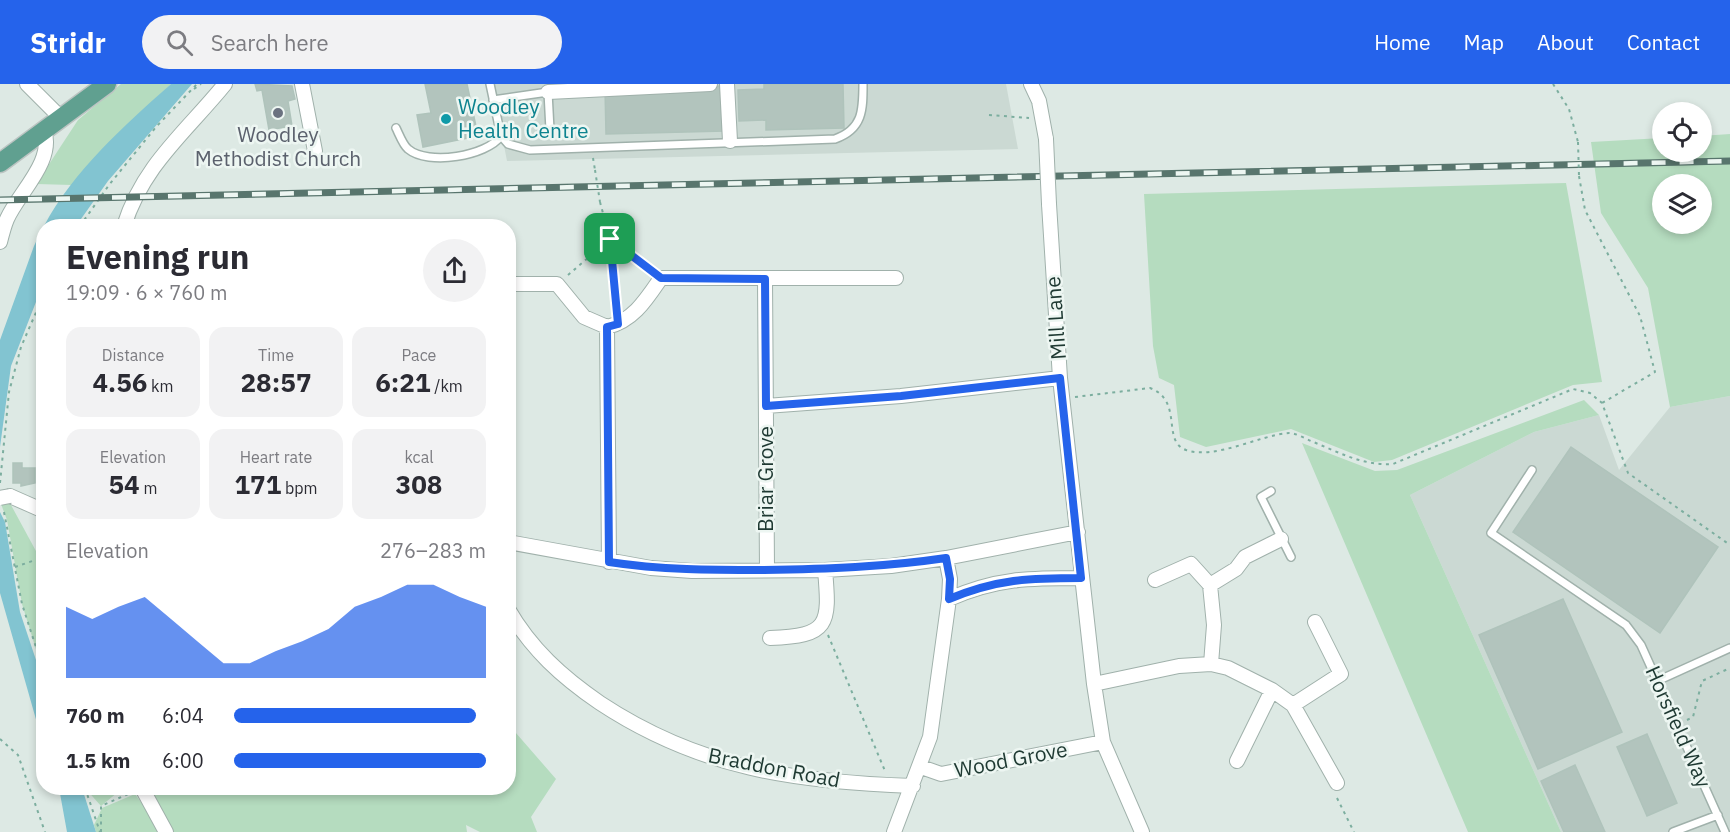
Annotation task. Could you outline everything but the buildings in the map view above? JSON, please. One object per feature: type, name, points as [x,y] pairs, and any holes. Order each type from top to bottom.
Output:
[{"type":"main road","points":[[0,163],[107,84]]},
{"type":"street","points":[[27,84],[61,118]]},
{"type":"street","points":[[126,219],[131,204],[148,174],[184,128],[225,84]]},
{"type":"street","points":[[302,84],[315,151]]},
{"type":"street","points":[[545,90],[710,84]]},
{"type":"street","points":[[727,84],[730,141]]},
{"type":"street","name":"Mill Lane","points":[[1031,84],[1043,117],[1046,139],[1060,378],[1094,684],[1103,742],[1142,832]]},
{"type":"street","points":[[0,242],[8,218],[40,164],[48,141],[44,130]]},
{"type":"street","points":[[516,284],[557,284],[584,317],[613,326],[638,310],[661,278],[896,278]]},
{"type":"street","name":"Briar Grove","points":[[765,279],[767,570]]},
{"type":"street","points":[[609,562],[613,326]]},
{"type":"street","points":[[766,406],[901,396],[1060,378]]},
{"type":"street","points":[[4,499],[36,509]]},
{"type":"street","points":[[516,544],[609,562],[692,571],[825,570],[891,566],[946,558],[1078,532]]},
{"type":"street","points":[[1210,585],[1236,569],[1245,557],[1281,539]]},
{"type":"street","points":[[894,832],[921,768],[930,737],[949,599],[950,579],[946,558]]},
{"type":"street","points":[[1155,580],[1191,564],[1210,585],[1214,625],[1211,664]]},
{"type":"street","points":[[770,638],[811,634],[820,627],[827,611],[825,570]]},
{"type":"street","points":[[949,599],[981,585],[1024,578],[1081,578]]},
{"type":"street","points":[[1293,705],[1341,674],[1315,622]]},
{"type":"street","name":"Braddon Road","points":[[516,629],[550,665],[583,691],[657,737],[732,764],[809,779],[914,786]]},
{"type":"street","points":[[1094,684],[1179,666],[1211,664],[1244,675],[1272,690],[1293,705],[1337,783]]},
{"type":"street","points":[[1237,762],[1272,690]]},
{"type":"street","name":"Wood Grove","points":[[921,768],[941,774],[1103,742]]},
{"type":"street","points":[[146,795],[166,832]]},
{"type":"lane","points":[[490,84],[501,136],[508,144],[530,150],[730,141],[836,139],[850,133],[855,127],[863,100],[863,84]]},
{"type":"lane","points":[[494,100],[545,90],[550,130]]},
{"type":"lane","points":[[396,128],[407,149],[425,157],[460,156],[494,146],[501,136]]},
{"type":"lane","name":"Horsfield Way","points":[[1532,470],[1491,533],[1626,625],[1641,645],[1725,832]]},
{"type":"lane","points":[[1271,491],[1261,497],[1291,557]]},
{"type":"lane","points":[[1657,681],[1730,648]]},
{"type":"lane","points":[[1673,832],[1718,815]]},
{"type":"path","points":[[85,219],[156,127],[197,84]]},
{"type":"path","points":[[192,90],[201,84]]},
{"type":"path","points":[[1552,84],[1569,109],[1578,142],[1579,176],[1585,210],[1640,316],[1655,372],[1602,403]]},
{"type":"path","points":[[989,115],[1043,117]]},
{"type":"path","points":[[595,170],[600,202],[610,239],[613,326]]},
{"type":"path","points":[[610,239],[661,278]]},
{"type":"path","points":[[557,284],[610,239]]},
{"type":"path","points":[[0,483],[9,392],[21,347],[36,312]]},
{"type":"path","points":[[1063,398],[1150,388],[1160,392],[1167,400],[1175,440],[1185,450],[1209,452],[1292,433],[1372,466],[1392,464],[1573,389],[1590,393],[1602,403],[1628,472],[1730,545]]},
{"type":"path","points":[[4,499],[22,604],[36,647]]},
{"type":"path","points":[[15,567],[36,560]]},
{"type":"path","points":[[820,627],[828,634],[842,665],[891,785]]},
{"type":"path","points":[[1677,725],[1693,717],[1702,681],[1730,668]]},
{"type":"path","points":[[0,739],[18,755],[45,832]]},
{"type":"path","points":[[1337,783],[1337,799],[1354,832]]},
{"type":"path","points":[[87,795],[100,832]]},
{"type":"path","points":[[100,832],[100,806],[126,795]]},
{"type":"shaded area","points":[[492,84],[1006,84],[1018,149],[507,161]]},
{"type":"shaded area","points":[[1730,396],[1730,832],[1561,832],[1410,495],[1534,432],[1599,415],[1619,470],[1670,407]]},
{"type":"green space","points":[[121,84],[171,84],[103,149],[72,185],[36,184],[78,120]]},
{"type":"green space","points":[[1730,134],[1730,396],[1670,407],[1648,288],[1601,213],[1591,142],[1652,139],[1652,162],[1712,162],[1712,135]]},
{"type":"green space","points":[[1566,183],[1602,382],[1573,385],[1392,460],[1374,462],[1291,429],[1206,447],[1180,437],[1174,385],[1159,378],[1153,346],[1144,194]]},
{"type":"green space","points":[[1584,400],[1599,415],[1534,432],[1410,495],[1561,832],[1468,832],[1302,443],[1375,471],[1397,470]]},
{"type":"green space","points":[[10,496],[11,505],[36,551],[36,649],[22,604],[7,520],[1,504]]},
{"type":"green space","points":[[516,733],[556,779],[531,817],[537,832],[480,832],[466,825],[467,832],[174,832],[168,828],[154,795],[516,795]]},
{"type":"green space","points":[[91,795],[114,795],[101,806]]},
{"type":"green space","points":[[136,795],[163,832],[96,832],[94,825],[102,808]]},
{"type":"water","points":[[171,84],[192,84],[108,181],[81,219],[48,219],[70,186],[118,132]]},
{"type":"water","points":[[36,242],[36,302],[11,366],[0,447],[0,340]]},
{"type":"water","points":[[0,512],[5,522],[20,612],[36,660],[36,719],[0,593]]},
{"type":"water","points":[[60,795],[84,795],[96,832],[67,832]]},
{"type":"railway","points":[[0,200],[1730,161]]},
{"type":"place","name":"Woodley Methodist Church","points":[[278,113]]},
{"type":"place","name":"Woodley Health Centre","points":[[446,119]]},
{"type":"route","points":[[610,239],[661,278],[765,279],[766,406],[901,396],[1060,378],[1078,532],[1081,578],[1024,578],[981,585],[949,599],[950,579],[946,558],[891,566],[825,570],[692,571],[609,562],[607,327],[618,324],[610,239]]}]
